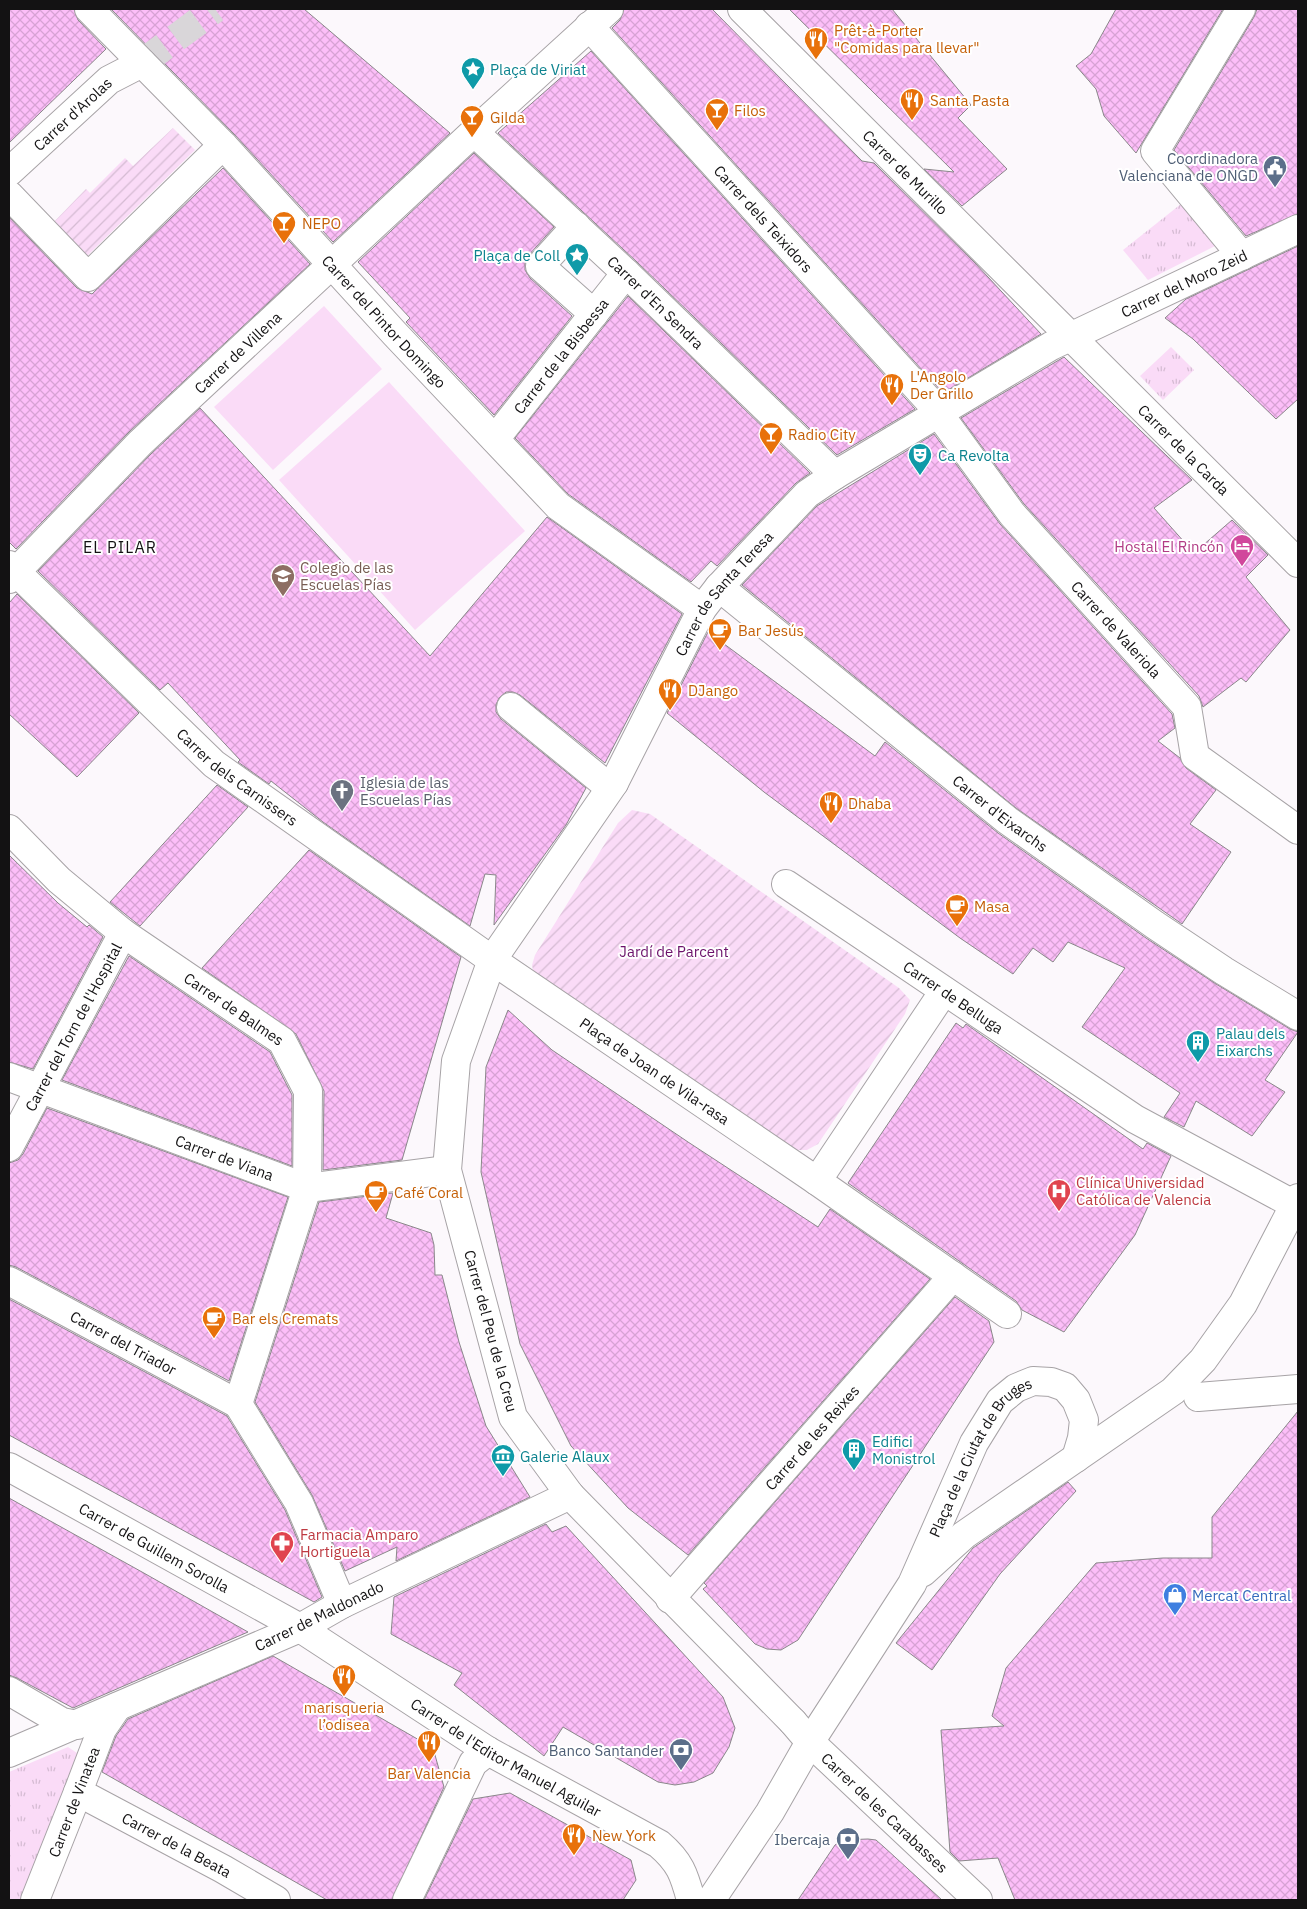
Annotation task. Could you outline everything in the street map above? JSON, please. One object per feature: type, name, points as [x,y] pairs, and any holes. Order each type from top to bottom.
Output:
[{"type":"street","name":"Carrer del Pintor Domingo","points":[[89,9],[223,145],[558,506],[702,609]]},
{"type":"street","name":"Carrer de Murillo","points":[[742,9],[1069,336]]},
{"type":"street","points":[[1241,9],[1155,151],[1242,256]]},
{"type":"street","points":[[474,132],[599,17]]},
{"type":"street","name":"Carrer dels Teixidors","points":[[599,17],[938,412]]},
{"type":"street","name":"Carrer d'Arolas","points":[[9,172],[109,80],[142,62]]},
{"type":"street","name":"Carrer d'En Sendra","points":[[474,132],[626,273],[834,475]]},
{"type":"street","name":"Carrer de Villena","points":[[11,572],[140,443],[474,132]]},
{"type":"street","points":[[9,195],[88,277],[223,145]]},
{"type":"street","points":[[576,226],[540,266],[594,314]]},
{"type":"street","name":"Carrer del Moro Zeid","points":[[1069,336],[1298,229]]},
{"type":"street","name":"Carrer de la Bisbessa","points":[[495,439],[626,273]]},
{"type":"street","name":"Carrer de Santa Teresa","points":[[492,960],[614,783],[702,609],[719,587],[807,494],[834,475],[938,412],[1069,336]]},
{"type":"street","name":"Carrer de la Carda","points":[[1069,336],[1298,563]]},
{"type":"street","name":"Carrer de Valeriola","points":[[938,412],[1012,514],[1187,707],[1195,756],[1298,830]]},
{"type":"street","name":"Carrer dels Carnissers","points":[[11,572],[214,764],[492,960]]},
{"type":"street","name":"Carrer d'Eixarchs","points":[[719,587],[1007,820],[1163,930],[1224,971],[1298,1016]]},
{"type":"street","points":[[511,706],[604,783],[614,783]]},
{"type":"street","name":"Carrer de Balmes","points":[[9,829],[58,880],[123,933],[282,1041],[308,1091],[307,1188],[238,1404]]},
{"type":"street","name":"Carrer de Belluga","points":[[786,884],[1122,1111]]},
{"type":"street","name":"Carrer del Torn de l'Hospital","points":[[9,1147],[123,933]]},
{"type":"street","name":"Carrer del Peu de la Creu","points":[[492,960],[456,1060],[447,1170],[513,1417],[570,1494],[801,1732]]},
{"type":"street","name":"Plaça de Joan de Vila-rasa","points":[[492,960],[817,1181],[1007,1314]]},
{"type":"street","points":[[817,1181],[944,990]]},
{"type":"street","name":"Carrer de Viana","points":[[9,1077],[307,1188],[447,1170]]},
{"type":"street","name":"Plaça de la Ciutat de Bruges","points":[[711,1900],[770,1812],[801,1732],[912,1584],[941,1554],[964,1535],[1173,1391],[1203,1360],[1243,1304],[1296,1201],[1122,1111]]},
{"type":"street","name":"Carrer de les Reixes","points":[[670,1599],[953,1276]]},
{"type":"street","name":"Carrer del Triador","points":[[9,1281],[238,1404]]},
{"type":"street","name":"Plaça de la Ciutat de Bruges","points":[[912,1584],[974,1443],[1000,1401],[1016,1388],[1033,1381],[1051,1382],[1065,1387],[1076,1400],[1084,1420],[1076,1458]]},
{"type":"street","points":[[1198,1397],[1298,1389]]},
{"type":"street","points":[[238,1404],[299,1503],[342,1604]]},
{"type":"street","name":"Carrer de Guillem Sorolla","points":[[9,1468],[300,1628]]},
{"type":"street","name":"Carrer de Maldonado","points":[[9,1753],[300,1628],[342,1604],[570,1494]]},
{"type":"street","name":"Carrer de l'Editor Manuel Aguilar","points":[[300,1628],[488,1751],[659,1844],[672,1856],[683,1872],[691,1900]]},
{"type":"street","points":[[9,1691],[62,1722],[77,1725]]},
{"type":"street","name":"Carrer de Vinatea","points":[[35,1900],[102,1729],[117,1707]]},
{"type":"street","name":"Carrer de les Carabasses","points":[[801,1732],[978,1900]]},
{"type":"street","points":[[407,1900],[473,1764],[488,1751]]},
{"type":"street","name":"Carrer de la Beata","points":[[78,1792],[223,1869],[276,1900]]},
{"type":"green space","points":[[173,128],[195,150],[83,260],[50,226],[86,189],[90,193],[125,158],[133,166]]},
{"type":"green space","points":[[1181,204],[1215,246],[1148,280],[1123,250]]},
{"type":"green space","points":[[324,306],[382,369],[273,470],[214,407]]},
{"type":"green space","points":[[1171,347],[1194,370],[1163,400],[1140,376]]},
{"type":"green space","points":[[389,382],[525,531],[415,630],[279,480]]},
{"type":"green space","name":"Jardí de Parcent","points":[[632,810],[650,814],[899,988],[910,1000],[905,1014],[818,1144],[807,1150],[792,1150],[534,976],[532,965],[535,955],[618,823]]},
{"type":"green space","points":[[68,1747],[80,1755],[25,1900],[9,1900],[9,1772]]},
{"type":"building","points":[[9,9],[74,9],[78,20],[106,49],[9,143]]},
{"type":"building","points":[[111,9],[304,9],[450,133],[333,242],[234,134]]},
{"type":"building","points":[[624,9],[712,9],[862,161],[874,163],[975,263],[1041,334],[943,393],[612,28],[620,20]]},
{"type":"building","points":[[789,9],[892,9],[971,105],[958,118],[1007,169],[962,206],[924,169],[954,172]]},
{"type":"building","points":[[1116,9],[1223,9],[1136,153],[1104,116],[1096,89],[1076,66],[1091,54]]},
{"type":"building","points":[[1257,9],[1298,9],[1298,214],[1246,236],[1174,150]]},
{"type":"building","points":[[591,51],[915,409],[837,455],[637,262],[498,133]]},
{"type":"building","points":[[474,153],[554,227],[528,256],[525,270],[530,278],[572,316],[494,415],[406,322],[410,318],[358,262]]},
{"type":"building","points":[[223,168],[310,264],[129,432],[16,549],[9,542],[9,217],[77,288],[92,294]]},
{"type":"building","points":[[1298,246],[1298,399],[1276,419],[1193,339],[1165,318],[1186,299]]},
{"type":"building","points":[[628,296],[810,473],[796,483],[717,566],[711,561],[691,582],[568,494],[515,438]]},
{"type":"building","points":[[1064,357],[1192,480],[1154,508],[1194,553],[1232,520],[1268,555],[1246,577],[1290,630],[1246,682],[1241,678],[1203,707],[1199,696],[1024,504],[961,418]]},
{"type":"building","name":"Colegio de las Escuelas Pías","points":[[200,408],[430,656],[547,517],[682,614],[605,763],[520,695],[506,692],[499,698],[496,712],[501,719],[586,788],[566,825],[494,925],[496,875],[485,874],[470,926],[323,822],[271,781],[269,784],[238,762],[240,760],[168,683],[160,690],[38,571],[151,454]]},
{"type":"building","points":[[934,434],[1000,524],[1172,714],[1175,728],[1158,741],[1180,758],[1186,768],[1216,790],[1190,824],[1231,852],[1182,924],[1016,808],[742,585],[817,506]]},
{"type":"building","points":[[17,594],[139,713],[77,777],[9,714],[9,603]]},
{"type":"building","points":[[708,632],[875,756],[885,742],[998,833],[1146,938],[1216,984],[1298,1032],[1265,1080],[1285,1092],[1252,1136],[1196,1101],[1184,1127],[1164,1117],[1180,1093],[1082,1027],[1125,968],[1068,942],[1053,962],[1033,948],[1013,974],[960,938],[764,792],[667,713]]},
{"type":"building","points":[[217,785],[248,807],[140,926],[110,902]]},
{"type":"building","points":[[309,850],[461,957],[402,1160],[323,1170],[324,1091],[296,1034],[202,968]]},
{"type":"building","points":[[9,855],[58,903],[87,927],[89,925],[103,937],[33,1069],[9,1062]]},
{"type":"building","points":[[129,956],[270,1052],[292,1095],[292,1166],[62,1080]]},
{"type":"building","points":[[508,1010],[552,1050],[818,1227],[830,1209],[930,1279],[688,1555],[628,1508],[571,1446],[520,1344],[481,1172],[486,1067]]},
{"type":"building","points":[[956,1023],[963,1028],[966,1024],[1143,1149],[1147,1143],[1171,1156],[1135,1235],[1064,1332],[1022,1310],[1016,1301],[848,1183]]},
{"type":"building","points":[[47,1108],[288,1197],[229,1381],[9,1265],[9,1163],[18,1160],[23,1154]]},
{"type":"building","points":[[393,1193],[386,1218],[431,1233],[434,1245],[435,1275],[442,1275],[459,1342],[486,1426],[530,1497],[396,1561],[397,1547],[345,1571],[312,1495],[255,1402],[319,1202]]},
{"type":"building","points":[[955,1297],[989,1321],[994,1342],[798,1640],[781,1650],[767,1649],[755,1644],[703,1589],[707,1586],[704,1583]]},
{"type":"building","points":[[9,1299],[227,1416],[285,1510],[322,1597],[314,1602],[9,1435]]},
{"type":"building","name":"Mercat Central","points":[[1298,1411],[1298,1900],[1015,1900],[998,1858],[959,1861],[950,1852],[941,1730],[1004,1726],[992,1716],[1006,1668],[1096,1563],[1163,1558],[1212,1558],[1212,1517]]},
{"type":"building","points":[[1068,1482],[1076,1491],[1000,1574],[932,1670],[896,1643],[973,1548]]},
{"type":"building","points":[[9,1498],[248,1632],[73,1708],[9,1675]]},
{"type":"building","points":[[546,1524],[552,1532],[566,1526],[723,1697],[735,1728],[729,1747],[713,1773],[694,1782],[675,1785],[658,1782],[563,1727],[544,1756],[454,1685],[462,1673],[391,1634],[394,1597]]},
{"type":"building","points":[[273,1656],[433,1748],[444,1787],[392,1900],[327,1900],[102,1772],[116,1736],[128,1719]]},
{"type":"building","points":[[510,1793],[631,1860],[636,1880],[623,1900],[424,1900],[473,1799]]},
{"type":"building","points":[[842,1840],[876,1840],[942,1900],[798,1900],[835,1845]]},
{"type":"tunnel","points":[[142,63],[215,9]]},
{"type":"place","name":"Prêt-à-Porter \"Comidas para llevar\"","points":[[816,60]]},
{"type":"place","name":"Plaça de Viriat","points":[[473,90]]},
{"type":"place","name":"Santa Pasta","points":[[912,121]]},
{"type":"place","name":"Filos","points":[[717,131]]},
{"type":"place","name":"Gilda","points":[[472,138]]},
{"type":"place","name":"Coordinadora Valenciana de ONGD","points":[[1275,188]]},
{"type":"place","name":"NEPO","points":[[284,244]]},
{"type":"place","name":"Plaça de Coll","points":[[577,276]]},
{"type":"place","name":"L'Angolo Der Grillo","points":[[892,406]]},
{"type":"place","name":"Radio City","points":[[771,455]]},
{"type":"place","name":"Ca Revolta","points":[[920,476]]},
{"type":"place","name":"Hostal El Rincón","points":[[1242,567]]},
{"type":"place","name":"Colegio de las Escuelas Pías","points":[[283,597]]},
{"type":"place","name":"Bar Jesús","points":[[720,651]]},
{"type":"place","name":"DJango","points":[[670,711]]},
{"type":"place","name":"Iglesia de las Escuelas Pías","points":[[342,812]]},
{"type":"place","name":"Dhaba","points":[[831,824]]},
{"type":"place","name":"Masa","points":[[957,927]]},
{"type":"place","name":"Palau dels Eixarchs","points":[[1198,1063]]},
{"type":"place","name":"Clínica Universidad Católica de Valencia","points":[[1059,1212]]},
{"type":"place","name":"Café Coral","points":[[376,1213]]},
{"type":"place","name":"Bar els Cremats","points":[[214,1339]]},
{"type":"place","name":"Edifici Monistrol","points":[[854,1471]]},
{"type":"place","name":"Galerie Alaux","points":[[503,1477]]},
{"type":"place","name":"Farmacia Amparo Hortiguela","points":[[282,1564]]},
{"type":"place","name":"Mercat Central","points":[[1175,1616]]},
{"type":"place","name":"marisqueria l’odisea","points":[[344,1697]]},
{"type":"place","name":"Bar Valencia","points":[[429,1763]]},
{"type":"place","name":"Banco Santander","points":[[681,1771]]},
{"type":"place","name":"New York","points":[[574,1856]]},
{"type":"place","name":"Ibercaja","points":[[848,1860]]},
{"type":"district","name":"EL PILAR","points":[[120,547]]}]
